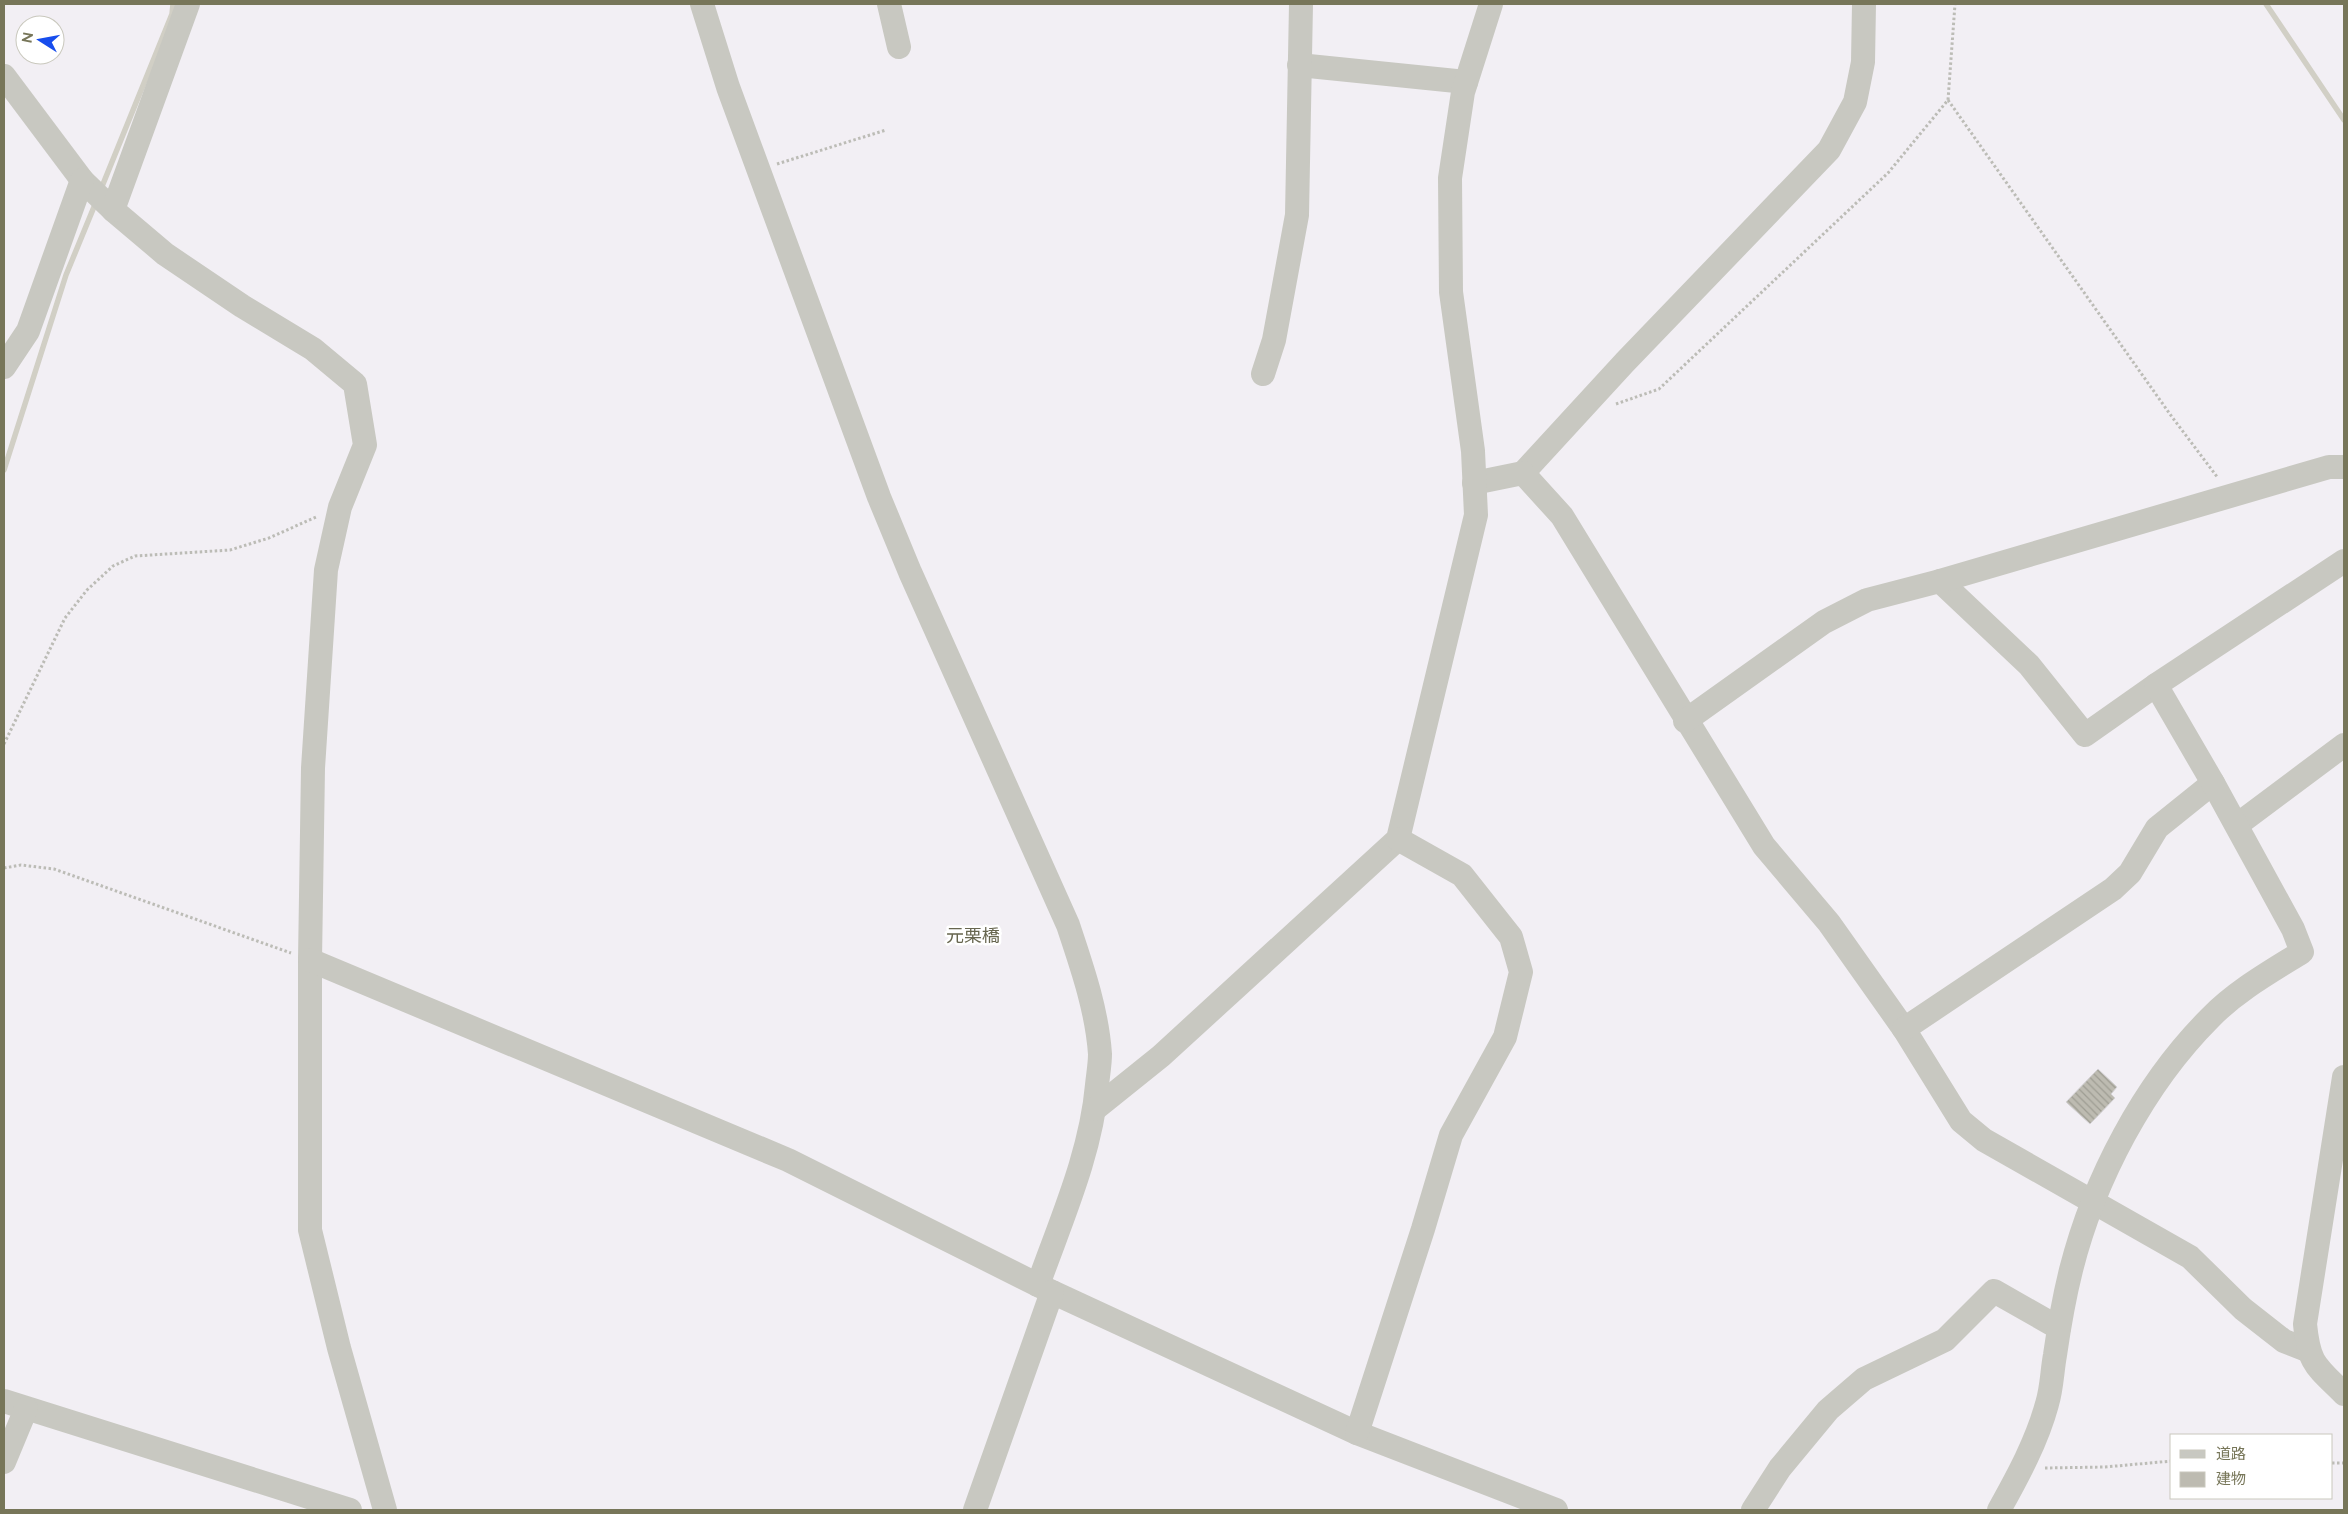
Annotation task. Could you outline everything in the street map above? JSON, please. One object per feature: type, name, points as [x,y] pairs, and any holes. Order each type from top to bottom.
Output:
[{"type":"street","points":[[111,207],[188,4]]},
{"type":"street","points":[[702,4],[728,87],[876,488],[907,564],[1068,925],[1083,970],[1094,1014],[1100,1056],[1095,1109],[1085,1153],[1045,1288],[975,1510]]},
{"type":"street","points":[[890,4],[899,47]]},
{"type":"street","points":[[1263,374],[1274,340],[1297,215],[1301,4]]},
{"type":"street","points":[[1095,1109],[1162,1056],[1398,839],[1476,514],[1473,451],[1451,292],[1450,178],[1466,82],[1491,4]]},
{"type":"street","points":[[1474,483],[1523,474],[1625,362],[1830,150],[1855,102],[1863,62],[1864,4]]},
{"type":"street","points":[[1299,65],[1466,82]]},
{"type":"street","points":[[4,76],[85,183],[111,207],[165,254],[242,306],[313,350],[355,384],[365,445],[340,507],[326,570],[313,768],[310,960],[310,1230],[339,1348],[385,1510]]},
{"type":"street","points":[[4,367],[28,331],[85,183]]},
{"type":"street","points":[[1685,720],[1824,622],[1867,600],[1940,581],[2064,543],[2329,467],[2344,467]]},
{"type":"street","points":[[1523,474],[1562,516],[1685,720],[1764,846],[1829,923],[1904,1030],[1961,1121],[1984,1140],[2190,1257],[2243,1309],[2284,1341],[2307,1350]]},
{"type":"street","points":[[1940,581],[2029,664],[2085,736],[2156,685],[2344,561]]},
{"type":"street","points":[[2000,1510],[2023,1468],[2048,1403],[2059,1328],[2071,1270],[2093,1201],[2121,1143],[2169,1064],[2218,1011],[2248,986],[2302,952],[2293,929],[2237,825],[2156,685]]},
{"type":"street","points":[[2237,825],[2344,745]]},
{"type":"street","points":[[1904,1030],[2113,889],[2130,873],[2157,828],[2213,783]]},
{"type":"street","points":[[1357,1433],[1424,1229],[1452,1134],[1505,1037],[1521,972],[1511,937],[1462,875],[1398,839]]},
{"type":"street","points":[[310,960],[788,1160],[1045,1288],[1357,1433],[1556,1510]]},
{"type":"street","points":[[2344,1077],[2305,1324],[2307,1350],[2318,1368],[2344,1394]]},
{"type":"street","points":[[1753,1510],[1780,1468],[1828,1410],[1864,1379],[1945,1340],[1994,1291],[2059,1328]]},
{"type":"street","points":[[4,1401],[350,1510]]},
{"type":"street","points":[[4,1462],[26,1409]]},
{"type":"path","points":[[1607,408],[1658,389],[1888,173],[1948,100],[1955,4]]},
{"type":"path","points":[[1948,100],[2172,417],[2217,475],[2229,497]]},
{"type":"path","points":[[760,170],[886,130]]},
{"type":"path","points":[[4,744],[65,618],[87,590],[113,566],[135,556],[230,550],[269,538],[340,507]]},
{"type":"path","points":[[4,735],[7,739]]},
{"type":"path","points":[[4,868],[21,865],[54,869],[310,960]]},
{"type":"path","points":[[2023,1468],[2105,1467],[2170,1461]]},
{"type":"building","points":[[2098,1069],[2117,1087],[2111,1094],[2115,1098],[2090,1124],[2066,1102]]},
{"type":"waterway","points":[[101,189],[172,14],[173,4]]},
{"type":"waterway","points":[[2266,4],[2344,120]]},
{"type":"waterway","points":[[4,470],[66,275],[96,202]]},
{"type":"district","name":"元栗橋","points":[[973,936]]}]
